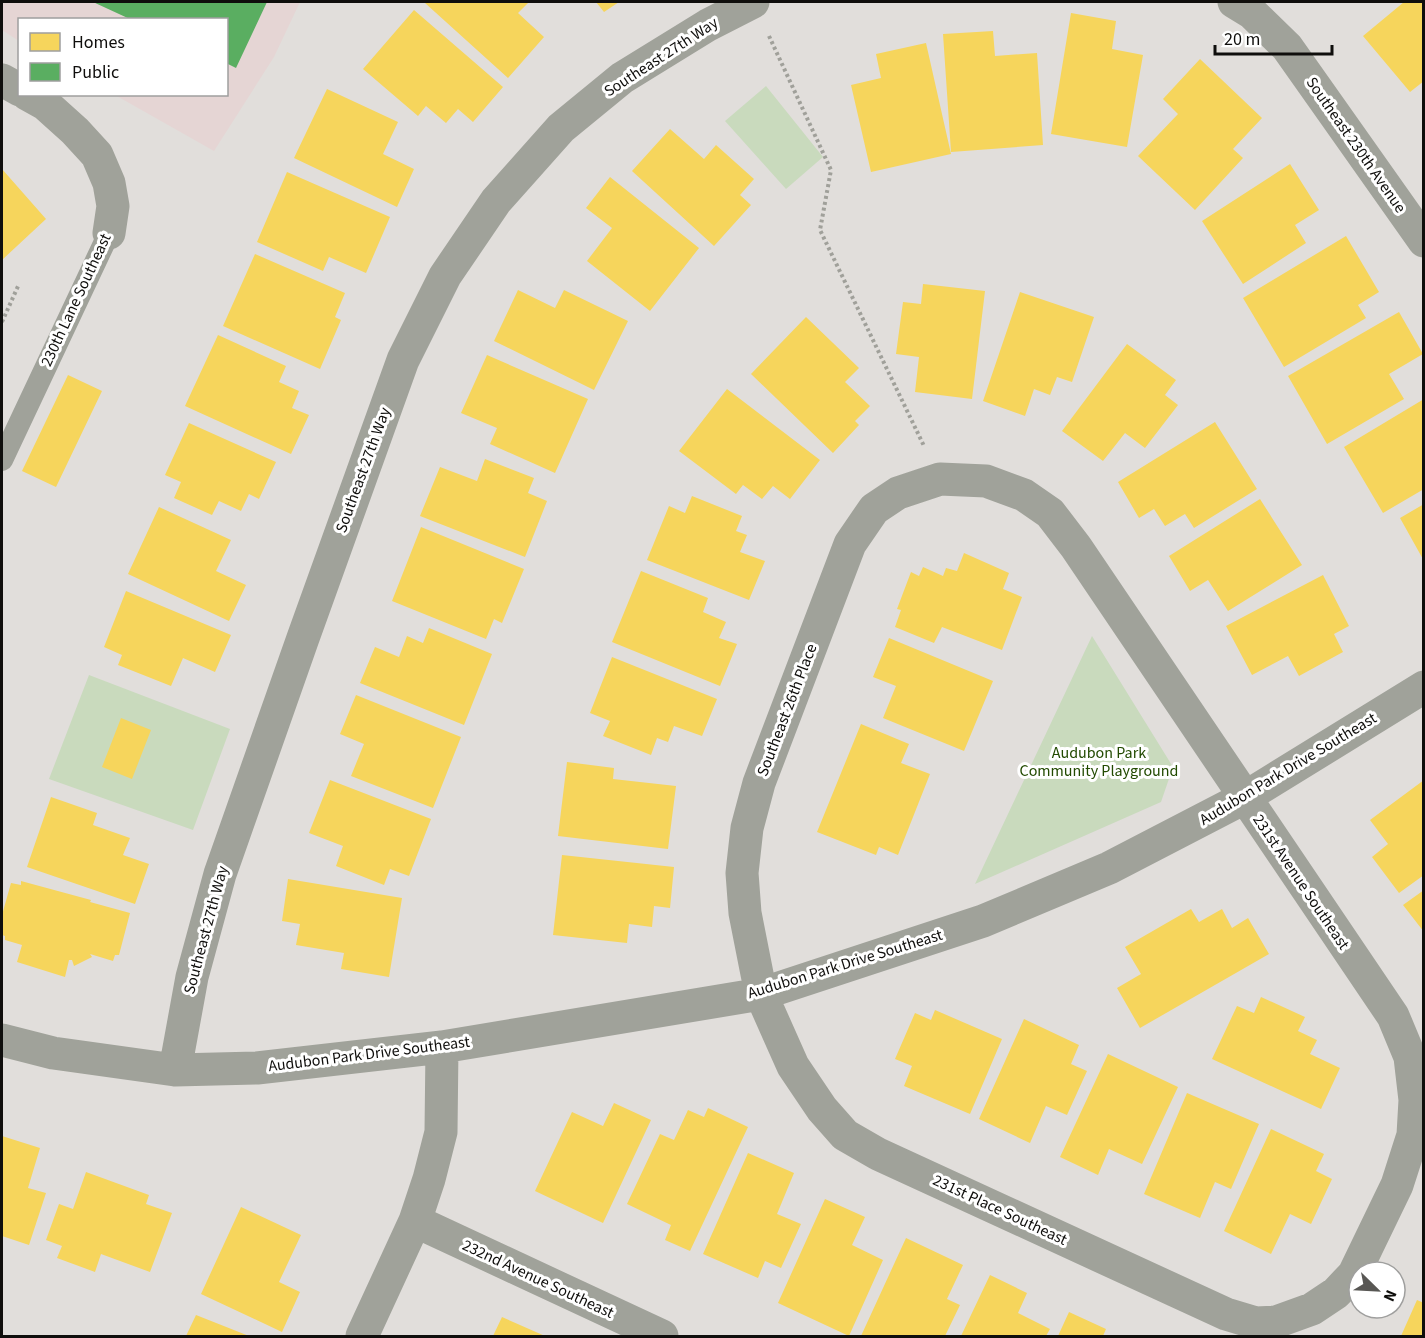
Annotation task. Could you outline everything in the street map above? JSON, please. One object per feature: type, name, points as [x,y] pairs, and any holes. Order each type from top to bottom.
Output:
[{"type":"street","name":"Southeast 27th Way","points":[[176,1070],[192,977],[220,874],[403,360],[445,276],[496,201],[561,128],[622,78],[708,25],[753,2]]},
{"type":"street","name":"Southeast 230th Avenue","points":[[1234,2],[1252,13],[1287,47],[1424,241]]},
{"type":"street","points":[[2,80],[18,89]]},
{"type":"street","name":"230th Lane Southeast","points":[[31,96],[45,104],[97,155],[109,183],[113,206],[109,233]]},
{"type":"street","name":"231st Avenue Southeast","points":[[940,479],[986,481],[1024,495],[1050,513],[1393,1016],[1410,1057],[1416,1100],[1413,1135],[1397,1185],[1354,1274],[1336,1293],[1312,1309]]},
{"type":"street","name":"Southeast 26th Place","points":[[761,994],[745,913],[742,873],[747,828],[759,783],[850,544],[874,509],[898,494],[940,479]]},
{"type":"street","name":"Audubon Park Drive Southeast","points":[[2,1040],[53,1053],[176,1070],[257,1068],[442,1047],[761,994],[983,921],[1109,868],[1244,798],[1424,687]]},
{"type":"street","name":"231st Place Southeast","points":[[761,994],[793,1066],[822,1109],[845,1135],[878,1154],[1226,1314],[1256,1323],[1276,1322],[1312,1309]]},
{"type":"street","points":[[362,1336],[415,1221],[429,1179],[441,1132],[442,1047]]},
{"type":"street","name":"232nd Avenue Southeast","points":[[415,1221],[662,1336]]},
{"type":"lane","name":"230th Lane Southeast","points":[[2,460],[109,233]]},
{"type":"path","points":[[768,33],[831,170],[820,230],[940,479]]},
{"type":"path","points":[[2,322],[19,284]]},
{"type":"shaded area","points":[[2,2],[300,2],[274,57],[214,151],[117,96],[228,96],[228,18],[18,18],[18,40],[2,30]]},
{"type":"green space","points":[[766,86],[823,157],[786,189],[725,121]]},
{"type":"green space","name":"Audubon Park Community Playground","points":[[1092,636],[1173,767],[1161,802],[975,884]]},
{"type":"green space","points":[[89,675],[230,729],[193,830],[49,779]]},
{"type":"building: Homes","points":[[529,2],[518,13],[544,37],[508,78],[425,3]]},
{"type":"building: Homes","points":[[596,2],[619,2],[604,12]]},
{"type":"building: Homes","points":[[1404,2],[1424,2],[1424,81],[1410,92],[1363,36]]},
{"type":"building: Homes","points":[[414,10],[503,87],[473,122],[458,109],[446,123],[426,106],[418,116],[363,69]]},
{"type":"building: Homes","points":[[1071,13],[1116,21],[1112,49],[1143,55],[1127,147],[1051,134]]},
{"type":"building: Homes","points":[[993,31],[995,56],[1037,53],[1043,145],[951,152],[943,34]]},
{"type":"building: Homes","points":[[926,43],[951,154],[871,172],[851,85],[881,78],[876,54]]},
{"type":"building: Homes","points":[[1200,59],[1262,118],[1233,149],[1243,158],[1195,210],[1138,156],[1178,114],[1163,99]]},
{"type":"building: Homes","points":[[327,89],[398,122],[383,154],[414,169],[397,207],[294,158]]},
{"type":"building: Homes","points":[[670,129],[704,159],[716,145],[754,179],[740,195],[751,205],[714,246],[632,171]]},
{"type":"building: Homes","points":[[1290,164],[1319,210],[1295,225],[1306,243],[1243,284],[1202,221]]},
{"type":"building: Homes","points":[[2,169],[46,219],[2,260]]},
{"type":"building: Homes","points":[[287,172],[390,217],[366,273],[329,257],[323,271],[257,242]]},
{"type":"building: Homes","points":[[610,177],[699,248],[650,311],[587,261],[612,228],[586,208]]},
{"type":"building: Homes","points":[[1346,236],[1379,292],[1358,305],[1366,318],[1284,367],[1243,298]]},
{"type":"building: Homes","points":[[255,254],[345,293],[335,317],[341,320],[320,369],[223,326]]},
{"type":"building: Homes","points":[[923,284],[985,291],[972,399],[915,392],[919,357],[896,354],[903,302],[921,304]]},
{"type":"building: Homes","points":[[518,290],[555,308],[564,290],[628,321],[594,390],[494,341]]},
{"type":"building: Homes","points":[[1020,292],[1094,317],[1072,382],[1057,377],[1050,395],[1034,389],[1025,416],[983,401]]},
{"type":"building: Homes","points":[[1399,312],[1423,354],[1389,374],[1404,399],[1327,444],[1288,376]]},
{"type":"building: Homes","points":[[806,317],[859,368],[845,382],[870,406],[855,421],[859,425],[833,453],[751,374]]},
{"type":"building: Homes","points":[[218,335],[286,366],[279,382],[299,391],[292,408],[309,415],[291,454],[185,406]]},
{"type":"building: Homes","points":[[1127,344],[1176,380],[1165,395],[1178,405],[1145,448],[1125,433],[1103,461],[1062,431]]},
{"type":"building: Homes","points":[[487,355],[588,399],[555,473],[490,444],[497,428],[461,413]]},
{"type":"building: Homes","points":[[68,375],[102,391],[56,487],[22,471]]},
{"type":"building: Homes","points":[[727,389],[820,460],[790,499],[773,486],[762,499],[743,485],[736,494],[679,451]]},
{"type":"building: Homes","points":[[1424,399],[1424,489],[1383,513],[1344,447]]},
{"type":"building: Homes","points":[[1215,422],[1257,489],[1194,528],[1185,514],[1165,526],[1154,509],[1139,518],[1118,482]]},
{"type":"building: Homes","points":[[189,423],[276,462],[259,499],[249,494],[241,511],[219,501],[212,515],[174,498],[181,482],[165,475]]},
{"type":"building: Homes","points":[[485,459],[534,478],[528,493],[547,501],[525,557],[420,516],[440,467],[477,481]]},
{"type":"building: Homes","points":[[692,496],[742,516],[736,531],[747,535],[740,552],[765,561],[749,600],[647,560],[669,506],[685,513]]},
{"type":"building: Homes","points":[[1260,499],[1302,565],[1228,611],[1208,580],[1190,591],[1169,556]]},
{"type":"building: Homes","points":[[1424,504],[1424,561],[1400,518]]},
{"type":"building: Homes","points":[[159,507],[231,540],[216,571],[246,585],[229,621],[128,574]]},
{"type":"building: Homes","points":[[421,527],[524,569],[502,623],[494,619],[486,639],[392,601]]},
{"type":"building: Homes","points":[[964,553],[1009,573],[1003,589],[1022,597],[1002,650],[942,627],[934,643],[895,627],[901,610],[897,609],[911,572],[919,576],[923,567],[943,576],[946,568],[957,571]]},
{"type":"building: Homes","points":[[641,571],[708,598],[703,612],[726,622],[719,638],[737,644],[720,686],[612,642]]},
{"type":"building: Homes","points":[[1323,575],[1349,626],[1334,634],[1343,652],[1299,676],[1288,656],[1252,675],[1226,626]]},
{"type":"building: Homes","points":[[126,591],[231,635],[215,672],[183,658],[171,686],[118,665],[122,655],[104,647]]},
{"type":"building: Homes","points":[[429,628],[492,654],[464,725],[360,683],[375,647],[399,657],[407,636],[423,643]]},
{"type":"building: Homes","points":[[889,638],[993,681],[964,751],[883,718],[896,686],[873,677]]},
{"type":"building: Homes","points":[[612,657],[717,699],[702,736],[674,726],[668,742],[657,738],[651,755],[603,736],[610,721],[590,713]]},
{"type":"building: Homes","points":[[356,695],[461,737],[433,808],[351,776],[364,744],[340,734]]},
{"type":"building: Homes","points":[[121,718],[151,730],[132,779],[102,767]]},
{"type":"building: Homes","points":[[861,724],[909,744],[901,763],[930,774],[898,855],[879,847],[876,855],[817,832]]},
{"type":"building: Homes","points":[[567,762],[614,768],[613,779],[676,786],[668,849],[558,836]]},
{"type":"building: Homes","points":[[330,780],[431,819],[409,876],[390,869],[384,885],[336,866],[343,846],[309,833]]},
{"type":"building: Homes","points":[[1424,780],[1424,875],[1399,893],[1372,857],[1388,844],[1370,820]]},
{"type":"building: Homes","points":[[51,797],[97,813],[93,825],[130,838],[123,855],[149,864],[135,904],[27,867]]},
{"type":"building: Homes","points":[[562,855],[674,867],[670,908],[654,906],[652,927],[629,924],[627,943],[553,935]]},
{"type":"building: Homes","points":[[288,879],[402,898],[389,977],[341,969],[344,953],[296,945],[300,924],[282,921]]},
{"type":"building: Homes","points":[[21,881],[130,913],[119,955],[115,955],[113,961],[90,954],[92,957],[74,966],[72,960],[69,960],[65,977],[17,962],[22,945],[5,940],[5,936],[2,935],[2,915],[11,883],[21,885]]},
{"type":"building: Homes","points":[[1424,890],[1424,932],[1403,905]]},
{"type":"building: Homes","points":[[1191,909],[1199,922],[1222,909],[1232,928],[1248,918],[1269,954],[1140,1028],[1117,988],[1141,974],[1125,947]]},
{"type":"building: Homes","points":[[1261,997],[1305,1017],[1298,1031],[1317,1040],[1310,1054],[1340,1068],[1321,1109],[1212,1059],[1237,1006],[1254,1013]]},
{"type":"building: Homes","points":[[935,1010],[1002,1039],[970,1114],[904,1086],[912,1066],[895,1059],[915,1013],[931,1020]]},
{"type":"building: Homes","points":[[1024,1019],[1079,1045],[1071,1064],[1087,1071],[1067,1115],[1046,1106],[1030,1143],[979,1119]]},
{"type":"building: Homes","points":[[1108,1054],[1178,1087],[1142,1164],[1109,1149],[1098,1175],[1060,1157]]},
{"type":"building: Homes","points":[[1187,1093],[1259,1124],[1231,1189],[1215,1182],[1200,1218],[1144,1194]]},
{"type":"building: Homes","points":[[614,1103],[651,1120],[603,1223],[535,1191],[572,1112],[603,1126]]},
{"type":"building: Homes","points":[[708,1108],[748,1127],[690,1251],[665,1240],[671,1225],[627,1204],[660,1134],[674,1140],[688,1110],[704,1117]]},
{"type":"building: Homes","points":[[1271,1129],[1324,1154],[1316,1171],[1332,1179],[1311,1224],[1290,1214],[1271,1254],[1224,1231]]},
{"type":"building: Homes","points":[[2,1136],[40,1148],[28,1188],[46,1193],[29,1245],[2,1236]]},
{"type":"building: Homes","points":[[748,1153],[794,1173],[777,1214],[801,1224],[781,1268],[765,1261],[758,1278],[703,1254]]},
{"type":"building: Homes","points":[[86,1172],[149,1195],[146,1204],[172,1213],[150,1272],[101,1254],[95,1272],[57,1258],[62,1246],[46,1240],[59,1204],[73,1209]]},
{"type":"building: Homes","points":[[825,1199],[865,1217],[852,1245],[883,1260],[849,1336],[778,1303]]},
{"type":"building: Homes","points":[[241,1207],[301,1235],[279,1282],[300,1292],[282,1332],[201,1294]]},
{"type":"building: Homes","points":[[906,1238],[963,1265],[947,1299],[960,1305],[945,1336],[861,1336]]},
{"type":"building: Homes","points":[[990,1275],[1027,1293],[1018,1313],[1050,1329],[1046,1336],[961,1336]]},
{"type":"building: Homes","points":[[1417,1300],[1424,1303],[1424,1336],[1401,1336]]},
{"type":"building: Homes","points":[[1069,1312],[1106,1329],[1103,1336],[1058,1336]]},
{"type":"building: Homes","points":[[196,1315],[249,1336],[186,1336]]},
{"type":"building: Homes","points":[[502,1317],[545,1336],[493,1336]]},
{"type":"building: Public","points":[[93,2],[267,2],[236,68],[228,64],[228,18],[128,18]]}]
